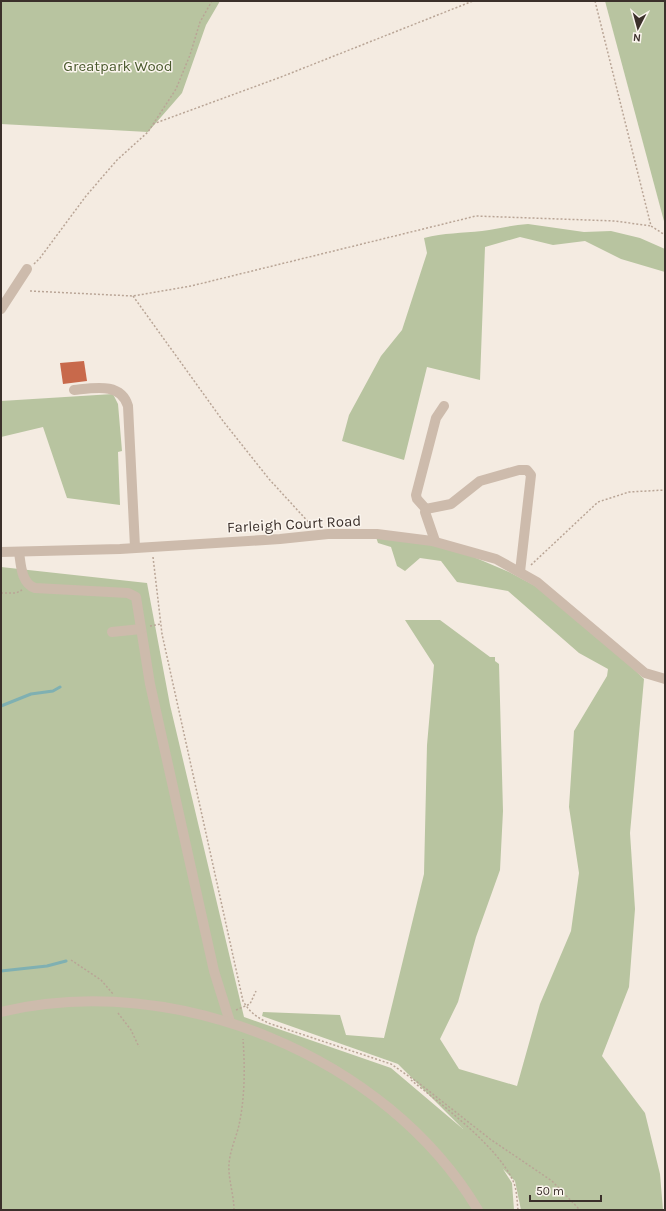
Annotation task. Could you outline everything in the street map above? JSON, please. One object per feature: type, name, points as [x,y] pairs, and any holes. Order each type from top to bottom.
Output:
[{"type":"street","points":[[1,309],[27,269]]},
{"type":"street","points":[[74,390],[97,387],[114,389],[125,397],[128,406],[135,547]]},
{"type":"street","points":[[435,542],[425,512],[426,509],[417,499],[416,495],[436,418],[444,406]]},
{"type":"street","points":[[426,509],[451,504],[480,482],[519,470],[530,472],[531,475],[521,573]]},
{"type":"street","name":"Farleigh Court Road","points":[[1,552],[135,547],[280,539],[320,535],[377,534],[435,542],[496,559],[521,573],[549,591],[645,673],[665,679]]},
{"type":"street","points":[[20,552],[23,577],[29,586],[35,588],[128,593],[136,597],[153,698],[214,971],[230,1022]]},
{"type":"street","points":[[112,632],[141,629]]},
{"type":"street","points":[[1,1012],[28,1006],[64,1002],[116,1002],[179,1010],[230,1022],[316,1059],[348,1078],[392,1109],[442,1159],[466,1190],[478,1210]]},
{"type":"path","points":[[27,269],[40,258],[86,196],[111,166],[148,132],[176,89],[190,55],[200,22],[212,1]]},
{"type":"path","points":[[153,124],[281,77],[473,1]]},
{"type":"path","points":[[595,1],[651,226]]},
{"type":"path","points":[[30,291],[133,296],[191,286],[476,216],[615,221],[651,226],[665,235]]},
{"type":"path","points":[[133,296],[223,421],[269,479],[320,535]]},
{"type":"path","points":[[521,573],[598,502],[629,492],[665,490]]},
{"type":"path","points":[[152,546],[162,634],[243,1001],[259,1019],[391,1064],[487,1146],[513,1181],[516,1190],[518,1210]]},
{"type":"path","points":[[1,593],[16,593],[29,586]]},
{"type":"path","points":[[226,1012],[250,1004],[256,991]]},
{"type":"path","points":[[234,1210],[229,1164],[231,1150],[239,1125],[242,1101],[245,1061],[242,1027]]},
{"type":"path","points":[[407,1077],[420,1084],[490,1139],[552,1181],[580,1210]]},
{"type":"green space","name":"Greatpark Wood","points":[[1,1],[220,1],[206,25],[182,93],[148,132],[1,124]]},
{"type":"green space","points":[[605,1],[665,1],[665,225]]},
{"type":"green space","points":[[528,224],[584,232],[611,231],[640,238],[665,249],[665,272],[621,259],[585,241],[553,245],[520,237],[485,247],[480,380],[427,367],[404,460],[342,441],[349,415],[381,356],[402,330],[427,253],[424,238]]},
{"type":"green space","points":[[113,394],[118,404],[122,451],[118,452],[120,505],[67,498],[43,427],[1,437],[1,401]]},
{"type":"green space","points":[[376,537],[427,544],[469,555],[509,572],[541,589],[612,648],[644,679],[630,833],[635,909],[629,987],[602,1056],[645,1113],[660,1174],[663,1210],[521,1210],[515,1181],[503,1169],[512,1183],[514,1210],[1,1210],[1,567],[147,583],[170,705],[244,1017],[391,1068],[463,1129],[398,1064],[262,1016],[263,1012],[340,1015],[346,1035],[384,1038],[424,874],[427,745],[434,665],[405,620],[440,620],[490,657],[495,657],[495,661],[499,664],[503,811],[500,870],[476,937],[458,1002],[440,1039],[459,1069],[517,1086],[540,1004],[571,931],[579,873],[569,807],[574,731],[607,676],[608,669],[579,653],[508,591],[457,582],[441,561],[420,558],[405,571],[397,566],[391,547],[378,543]]},
{"type":"building","points":[[84,361],[87,381],[63,384],[60,363]]},
{"type":"waterway","points":[[1,706],[31,694],[53,691],[60,687]]},
{"type":"waterway","points":[[1,971],[47,966],[66,961]]}]
